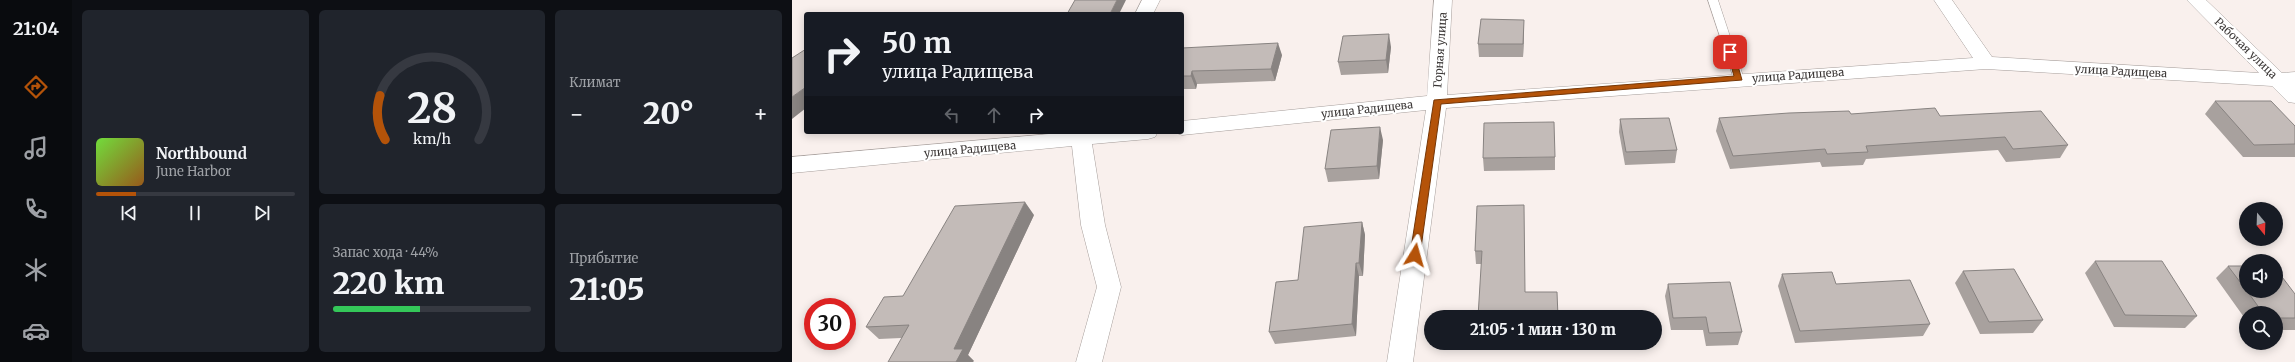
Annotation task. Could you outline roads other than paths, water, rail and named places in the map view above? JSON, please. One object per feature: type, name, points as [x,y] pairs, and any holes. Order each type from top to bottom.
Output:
[{"type":"street","points":[[1145,12],[1151,0]]},
{"type":"street","name":"Горная улица","points":[[1400,362],[1437,102],[1443,0]]},
{"type":"street","points":[[1943,0],[1986,63]]},
{"type":"street","name":"Рабочая улица","points":[[2196,0],[2287,79],[2295,97]]},
{"type":"street","name":"улица Радищева","points":[[1184,128],[1437,102],[1739,79],[1986,63],[2287,79]]},
{"type":"street","name":"улица Радищева","points":[[792,165],[1105,134]]},
{"type":"street","points":[[1083,135],[1094,225],[1109,287],[1089,362]]},
{"type":"lane","points":[[1713,0],[1739,79]]}]
